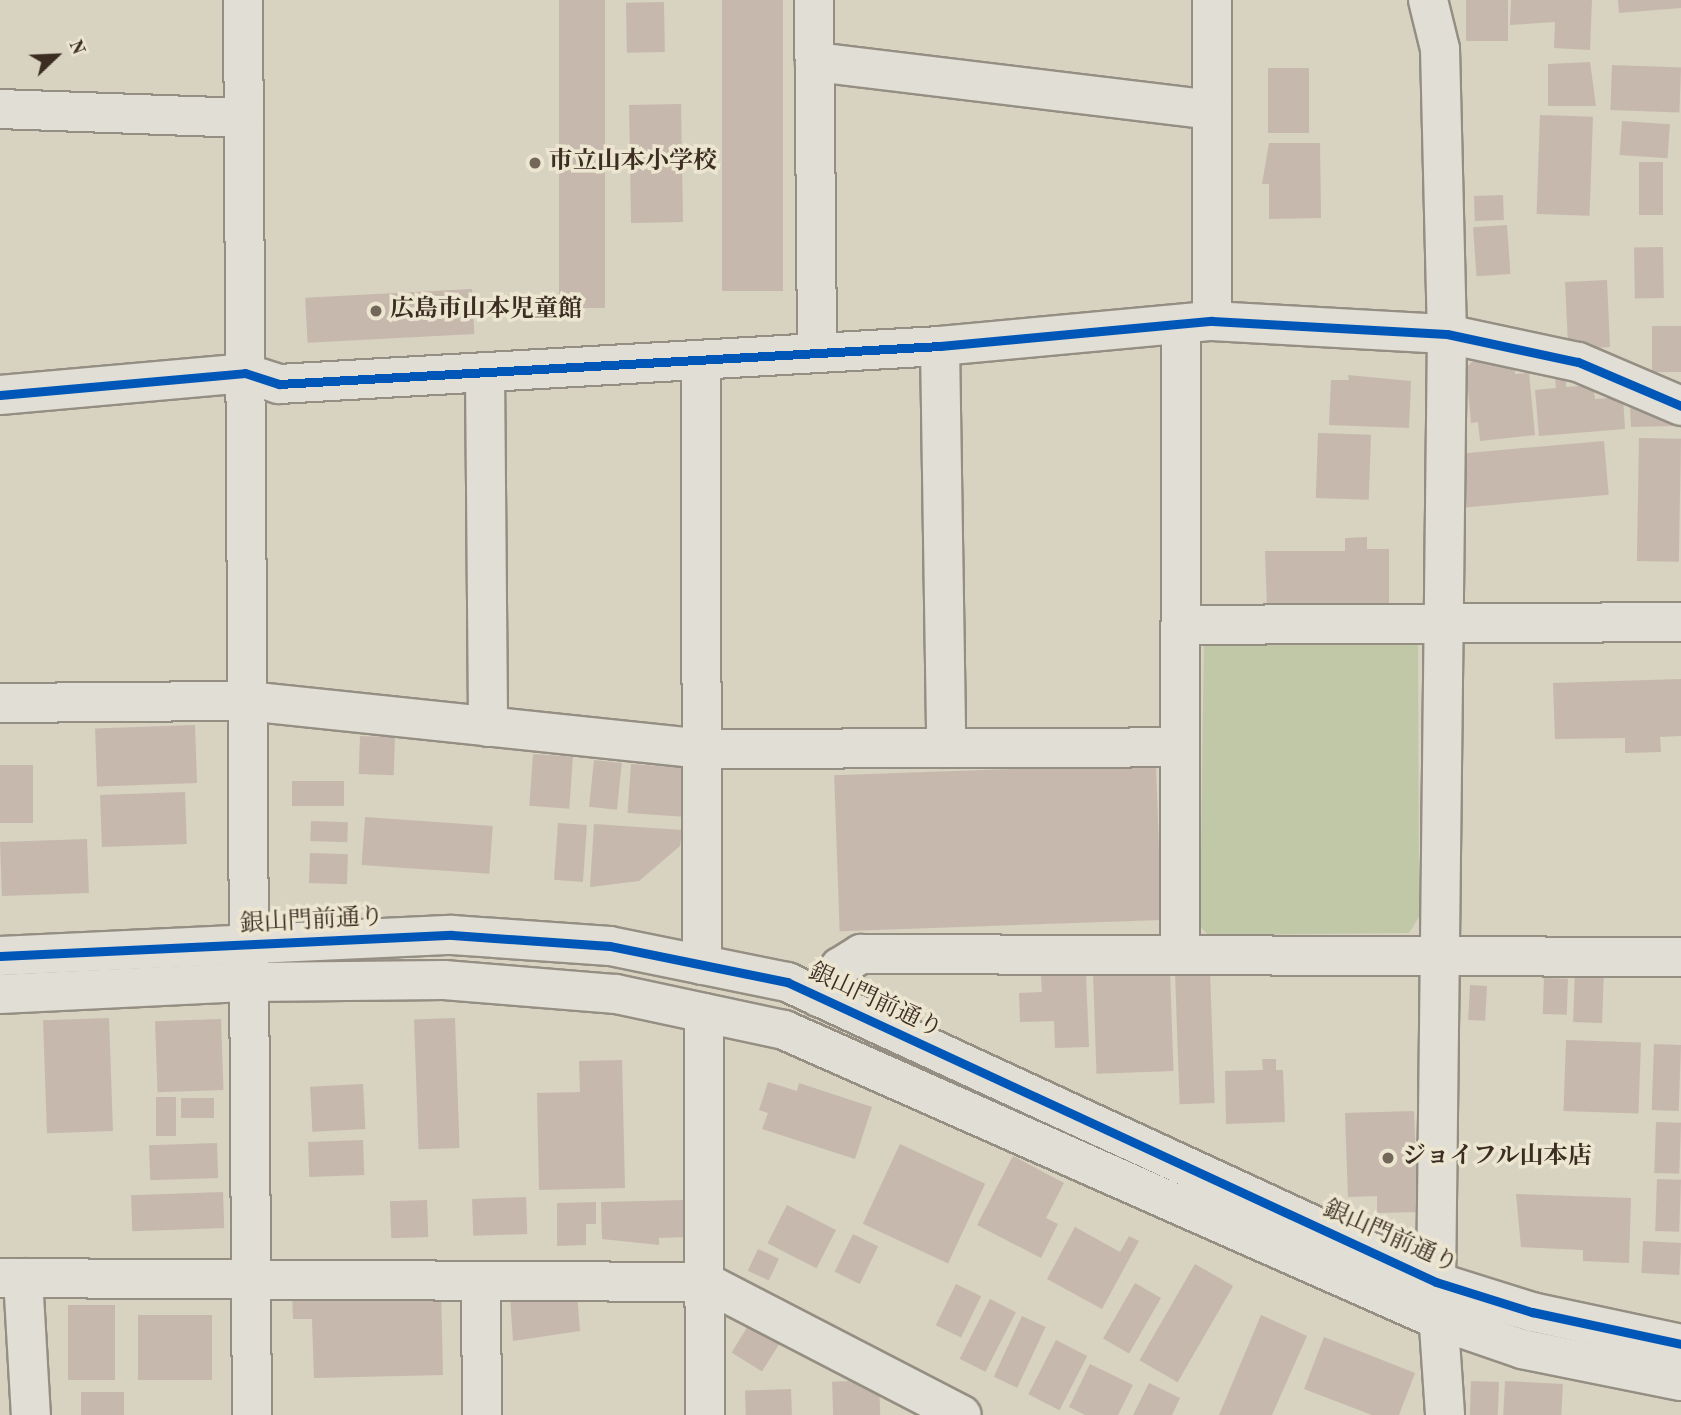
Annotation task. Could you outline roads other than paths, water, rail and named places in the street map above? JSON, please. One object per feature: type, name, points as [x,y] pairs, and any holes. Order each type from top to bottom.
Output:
[{"type":"street","points":[[243,0],[252,1415]]},
{"type":"street","points":[[814,0],[817,353]]},
{"type":"street","points":[[1180,953],[1181,625],[1197,322],[1212,110],[1212,0]]},
{"type":"street","points":[[1428,0],[1440,49],[1447,334],[1436,1282],[1441,1321],[1445,1415]]},
{"type":"street","points":[[815,62],[1212,110]]},
{"type":"street","points":[[0,109],[244,118]]},
{"type":"street","points":[[0,395],[245,373],[279,384],[940,346],[1197,322],[1447,334],[1578,362],[1681,406]]},
{"type":"street","points":[[940,346],[946,748]]},
{"type":"street","points":[[701,360],[702,965]]},
{"type":"street","points":[[485,372],[488,727]]},
{"type":"street","points":[[1181,625],[1681,622]]},
{"type":"street","points":[[0,703],[247,701],[702,749],[1180,747]]},
{"type":"street","name":"銀山門前通り","points":[[0,956],[452,935],[610,946],[787,982],[1436,1282],[1532,1312],[1681,1345]]},
{"type":"street","points":[[818,997],[840,967],[861,954],[1180,953],[1440,958],[1681,957]]},
{"type":"street","points":[[0,994],[249,982],[444,980],[616,994],[784,1030],[1441,1321],[1522,1349],[1681,1381]]},
{"type":"street","points":[[704,1013],[705,1415]]},
{"type":"street","points":[[31,1415],[11,1278],[705,1282],[921,1405],[961,1415]]},
{"type":"street","points":[[481,1281],[482,1415]]},
{"type":"place","name":"市立山本小学校","points":[[535,163]]},
{"type":"place","name":"広島市山本児童館","points":[[376,311]]},
{"type":"place","name":"ジョイフル山本店","points":[[1388,1158]]}]
